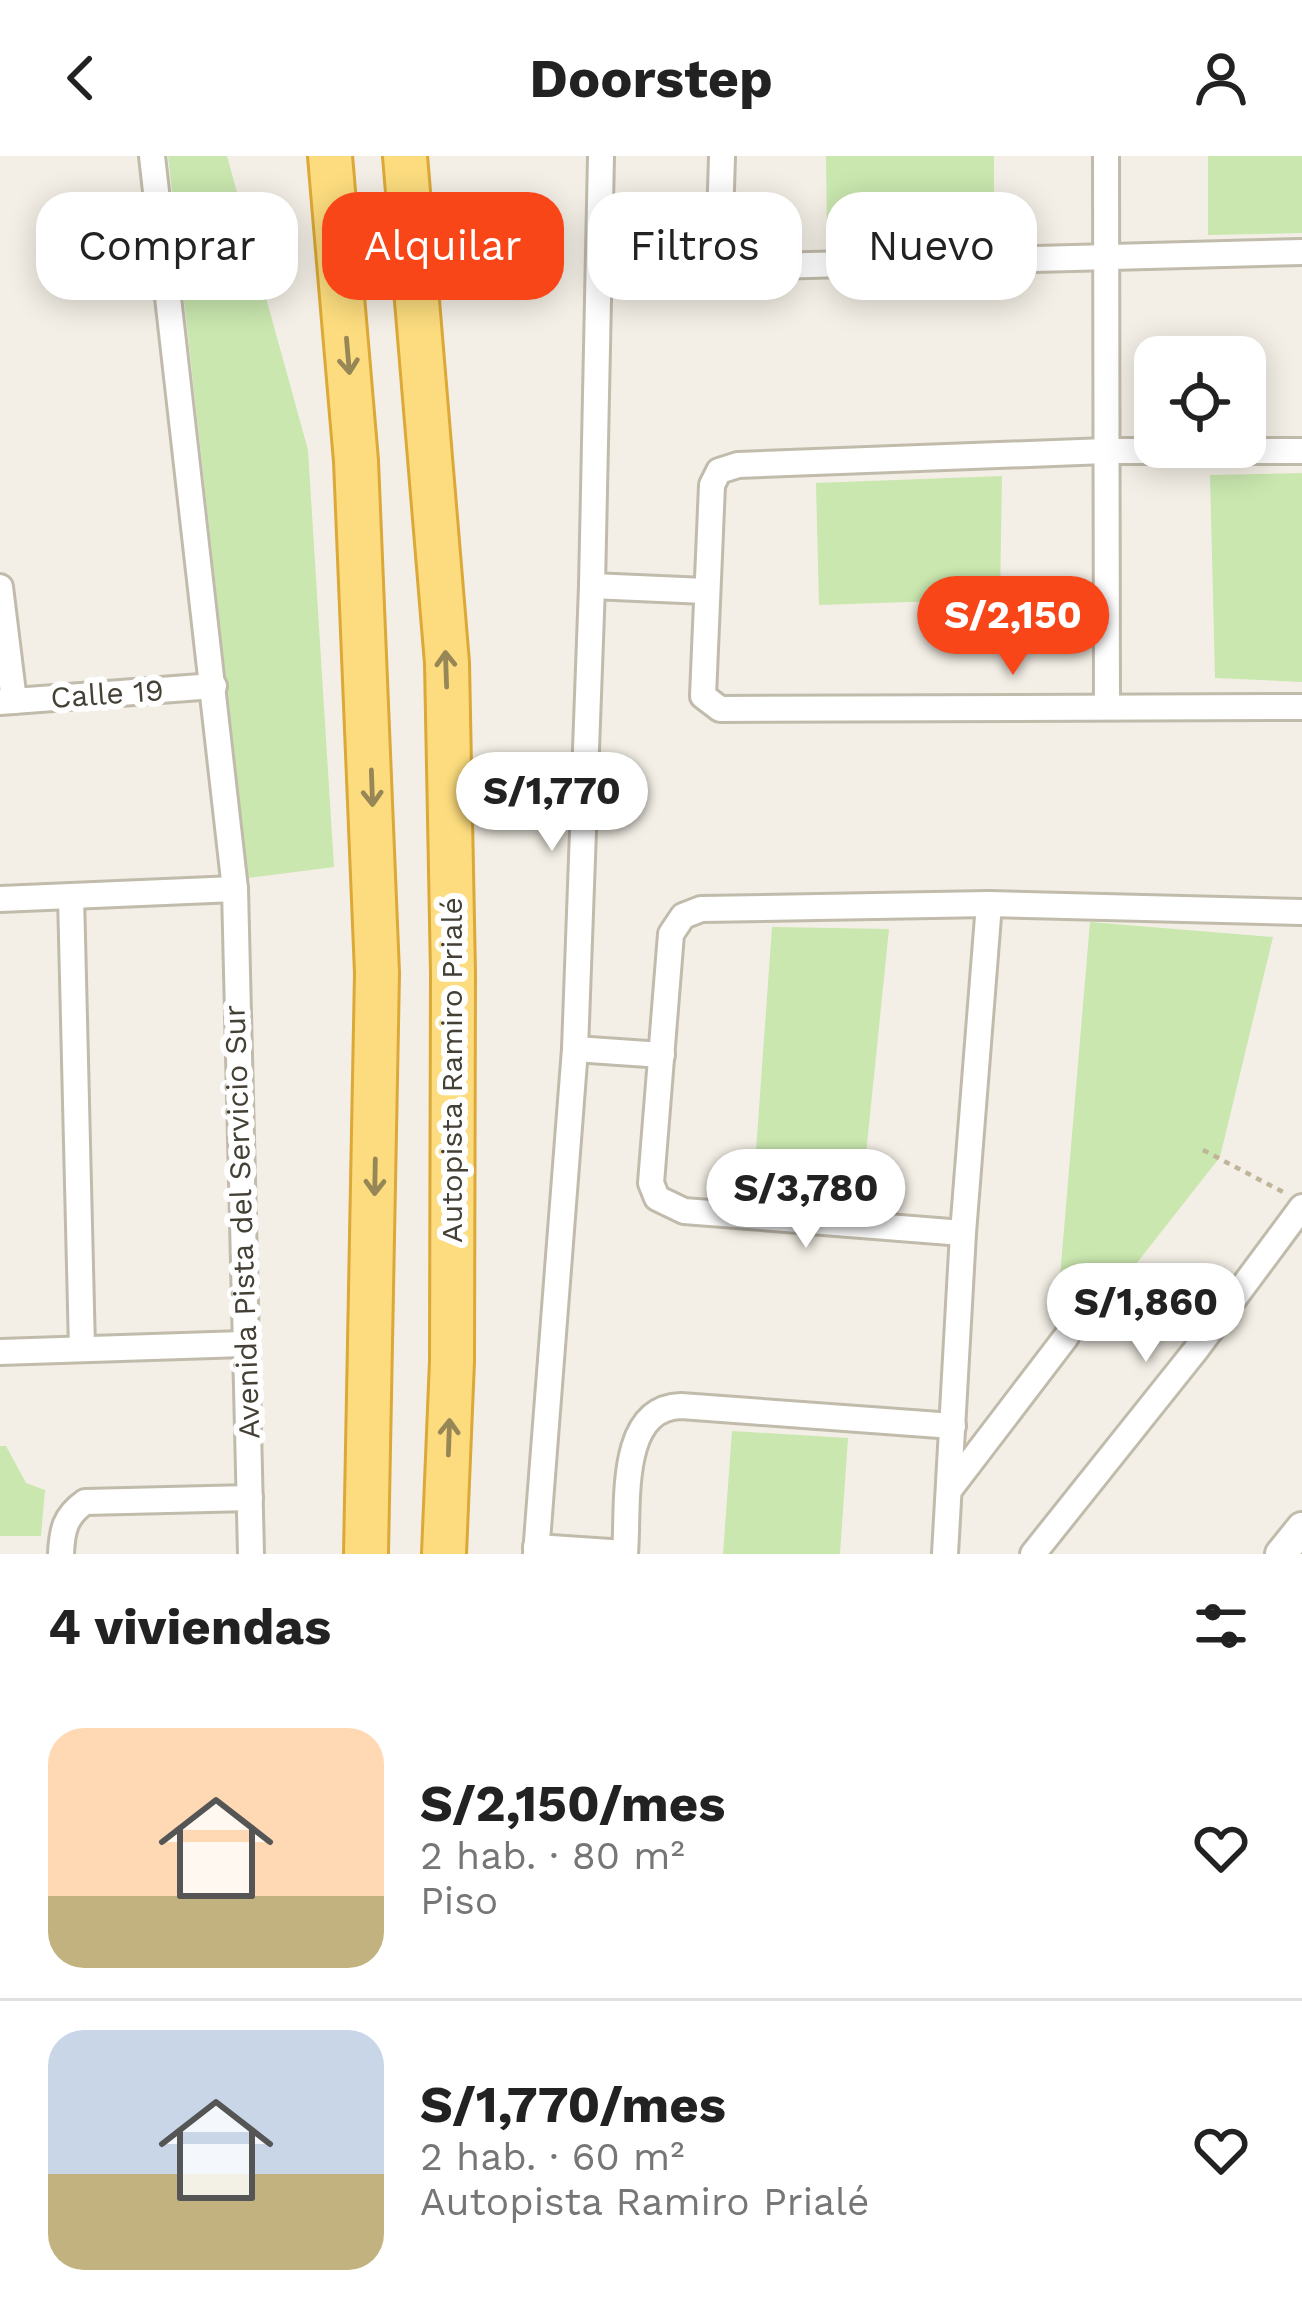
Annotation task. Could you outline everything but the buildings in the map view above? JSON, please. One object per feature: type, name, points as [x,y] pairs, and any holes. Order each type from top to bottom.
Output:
[{"type":"highway","points":[[330,156],[356,461],[377,973],[366,1554]]},
{"type":"highway","name":"Autopista Ramiro Prialé","points":[[405,156],[447,664],[453,973],[452,1316],[444,1554]]},
{"type":"street","name":"Avenida Pista del Servicio Sur","points":[[152,156],[235,889],[251,1554]]},
{"type":"street","points":[[601,156],[575,1049],[536,1550],[625,1554],[634,1444],[644,1421],[657,1410],[681,1406],[953,1426]]},
{"type":"street","points":[[722,156],[719,256],[729,266],[1302,253]]},
{"type":"street","points":[[1106,156],[1107,707]]},
{"type":"street","points":[[1302,451],[1106,451],[738,465],[719,472],[712,485],[703,696],[720,710],[1302,707]]},
{"type":"street","points":[[592,586],[705,591]]},
{"type":"street","points":[[0,587],[7,702]]},
{"type":"street","name":"Calle 19","points":[[7,702],[214,686]]},
{"type":"street","points":[[0,899],[235,889]]},
{"type":"street","points":[[71,896],[82,1349]]},
{"type":"street","points":[[963,1233],[685,1211],[664,1205],[650,1184],[671,934],[683,916],[691,911],[988,904],[1302,912]]},
{"type":"street","points":[[945,1554],[988,904]]},
{"type":"street","points":[[575,1049],[662,1055]]},
{"type":"street","points":[[1033,1554],[1195,1351],[1292,1199]]},
{"type":"street","points":[[949,1491],[1066,1337]]},
{"type":"street","points":[[0,1352],[243,1344]]},
{"type":"street","points":[[62,1554],[62,1534],[70,1514],[85,1502],[250,1498]]},
{"type":"street","points":[[1282,1554],[1302,1528]]},
{"type":"path","points":[[1203,1150],[1292,1199]]},
{"type":"green space","points":[[168,156],[227,156],[237,192],[172,192]]},
{"type":"green space","points":[[826,156],[994,156],[994,192],[826,192]]},
{"type":"green space","points":[[1208,156],[1302,156],[1302,233],[1208,235]]},
{"type":"green space","points":[[184,300],[267,300],[308,450],[334,867],[248,878]]},
{"type":"green space","points":[[1302,473],[1302,682],[1215,678],[1210,475]]},
{"type":"green space","points":[[1002,476],[1000,599],[819,605],[816,483]]},
{"type":"green space","points":[[1090,922],[1273,937],[1220,1157],[1078,1338],[1056,1324]]},
{"type":"green space","points":[[772,927],[889,929],[861,1203],[753,1192]]},
{"type":"green space","points":[[732,1431],[848,1438],[840,1554],[723,1554]]},
{"type":"green space","points":[[0,1446],[6,1446],[26,1483],[45,1490],[41,1536],[0,1536]]}]
